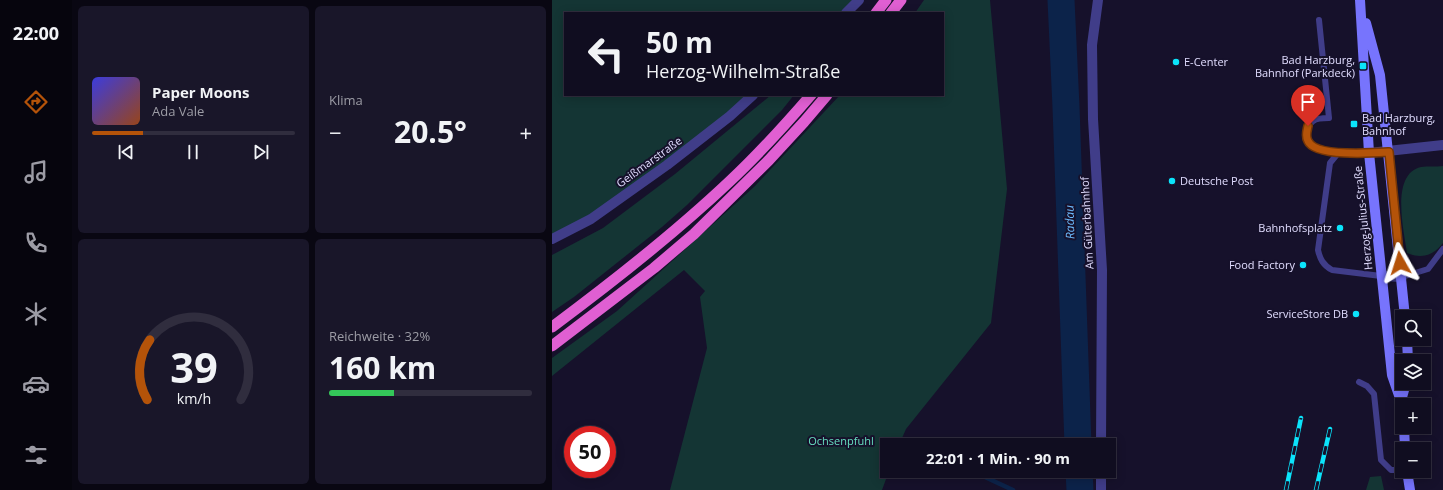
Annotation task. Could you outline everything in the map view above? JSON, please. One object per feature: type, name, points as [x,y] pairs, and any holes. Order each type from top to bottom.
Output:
[{"type":"highway","points":[[877,12],[886,0]]},
{"type":"highway","points":[[892,12],[901,0]]},
{"type":"highway","points":[[552,327],[612,283],[667,238],[730,181],[778,132],[810,96]]},
{"type":"highway","points":[[552,346],[654,268],[694,234],[769,160],[827,96]]},
{"type":"main road","name":"Herzog-Julius-Straße","points":[[1361,4],[1380,75],[1404,310]]},
{"type":"main road","name":"Herzog-Julius-Straße","points":[[1361,4],[1363,66],[1369,153],[1381,276],[1391,354],[1392,375],[1400,398]]},
{"type":"main road","points":[[1408,478],[1410,490]]},
{"type":"street","points":[[847,12],[859,0]]},
{"type":"street","name":"Am Güterbahnhof","points":[[1098,0],[1092,45],[1093,119],[1102,270],[1101,438]]},
{"type":"street","name":"Geißmarstraße","points":[[552,239],[591,218],[667,165],[730,116],[752,96]]},
{"type":"street","points":[[1369,153],[1443,145]]},
{"type":"street","points":[[1381,276],[1402,277]]},
{"type":"street","points":[[1101,478],[1101,490]]},
{"type":"lane","points":[[1319,20],[1329,118],[1314,120],[1308,126],[1306,134],[1308,142],[1315,148],[1353,154],[1369,153]]},
{"type":"lane","points":[[1339,152],[1330,163],[1318,250],[1320,257],[1325,266],[1332,270],[1381,276]]},
{"type":"lane","points":[[1402,277],[1428,269],[1443,249]]},
{"type":"lane","points":[[1359,382],[1367,386],[1374,394],[1381,460],[1391,470],[1395,470]]},
{"type":"green space","points":[[552,0],[859,0],[847,12],[564,12],[564,96],[752,96],[667,165],[552,239]]},
{"type":"green space","name":"Ochsenpfuhl","points":[[924,0],[990,0],[1007,189],[991,323],[906,429],[902,438],[880,438],[880,478],[886,478],[882,490],[670,490],[707,348],[700,297],[705,291],[684,270],[552,376],[552,358],[617,311],[755,186],[839,96],[944,96],[944,12],[916,12]]},
{"type":"green space","points":[[770,96],[793,96],[782,110],[687,205],[662,227],[574,297],[552,312],[552,255],[603,228],[675,174]]},
{"type":"green space","points":[[1443,166],[1443,243],[1435,251],[1426,255],[1412,255],[1407,253],[1402,218],[1402,191],[1405,180],[1411,172],[1421,167]]},
{"type":"green space","points":[[1381,476],[1384,490],[1366,490],[1370,477]]},
{"type":"waterway","name":"Radau","points":[[1061,0],[1078,438]]},
{"type":"waterway","points":[[987,478],[1013,490]]},
{"type":"waterway","name":"Radau","points":[[1079,478],[1080,490]]},
{"type":"railway","points":[[1286,490],[1301,418]]},
{"type":"railway","points":[[1316,490],[1330,429]]},
{"type":"place","name":"E-Center","points":[[1176,62]]},
{"type":"place","name":"Bad Harzburg, Bahnhof (Parkdeck)","points":[[1363,66]]},
{"type":"place","name":"Bad Harzburg, Bahnhof","points":[[1354,124]]},
{"type":"place","name":"Deutsche Post","points":[[1172,181]]},
{"type":"place","name":"Bahnhofsplatz","points":[[1340,228]]},
{"type":"place","name":"Food Factory","points":[[1303,265]]},
{"type":"place","name":"ServiceStore DB","points":[[1356,314]]},
{"type":"route","points":[[1308,126],[1306,134],[1308,142],[1315,148],[1353,154],[1389,152],[1400,263]]}]
